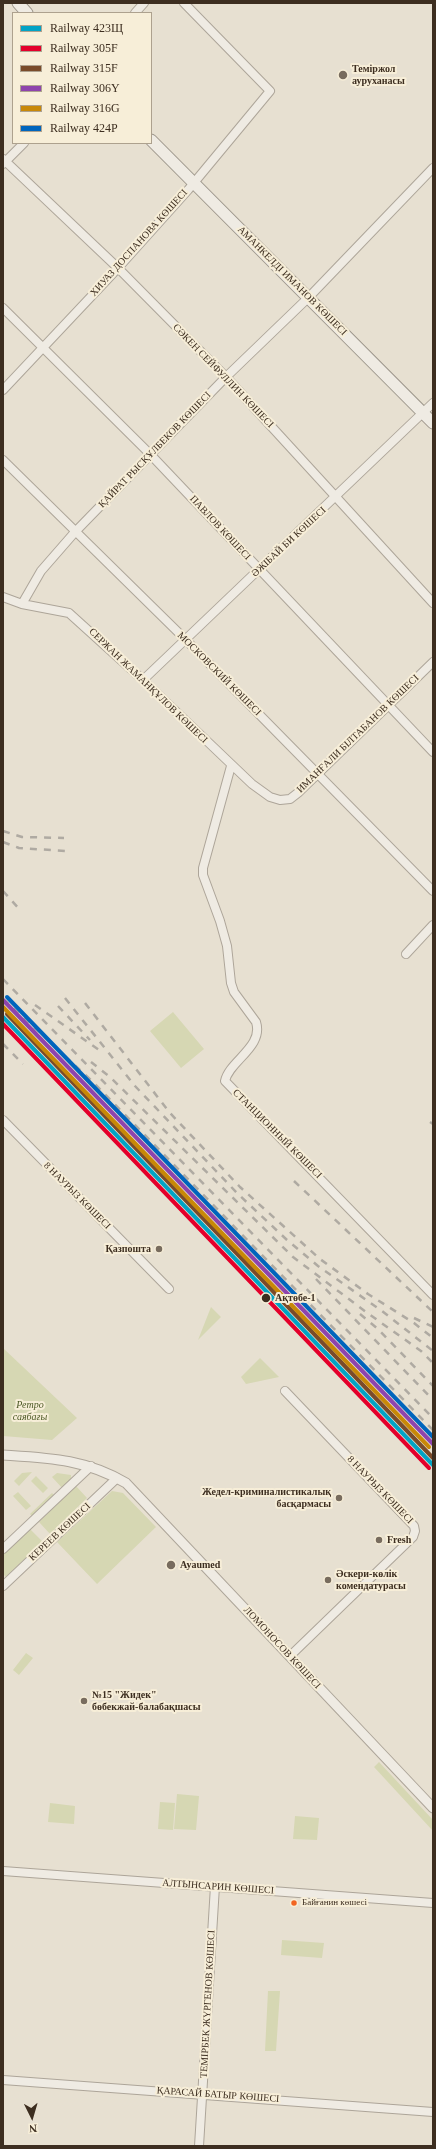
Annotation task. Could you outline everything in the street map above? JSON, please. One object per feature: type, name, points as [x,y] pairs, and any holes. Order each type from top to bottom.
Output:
[{"type":"main road","points":[[18,3],[26,12]]},
{"type":"main road","name":"АМАНКЕЛДІ ИМАНОВ КӨШЕСІ","points":[[152,141],[193,184],[309,297],[433,423]]},
{"type":"street","points":[[136,12],[144,3]]},
{"type":"street","name":"ХИУАЗ ДОСПАНОВА КӨШЕСІ","points":[[3,390],[118,268],[193,184],[270,90],[184,3]]},
{"type":"street","points":[[4,162],[23,144]]},
{"type":"street","name":"СӘКЕН СЕЙФУЛЛИН КӨШЕСІ","points":[[4,162],[118,268],[226,377],[335,498],[433,603]]},
{"type":"street","name":"ҚАЙРАТ РЫСҚҰЛБЕКОВ КӨШЕСІ","points":[[22,604],[41,570],[75,532],[226,377],[309,297],[433,168]]},
{"type":"street","name":"ПАВЛОВ КӨШЕСІ","points":[[3,308],[150,454],[433,752]]},
{"type":"street","name":"ӘЖІБАЙ БИ КӨШЕСІ","points":[[143,680],[335,498],[433,402]]},
{"type":"street","name":"МОСКОВСКИЙ КӨШЕСІ","points":[[3,460],[185,639],[433,891]]},
{"type":"street","name":"СЕРЖАН ЖАМАНҚҰЛОВ КӨШЕСІ","points":[[3,597],[22,604],[69,613],[143,680],[232,766],[270,797],[280,800]]},
{"type":"street","name":"ИМАНҒАЛИ БІЛТАБАНОВ КӨШЕСІ","points":[[280,800],[290,799],[319,774],[433,662]]},
{"type":"street","name":"СТАНЦИОННЫЙ КӨШЕСІ","points":[[232,766],[203,868],[203,875],[227,946],[231,983],[234,992],[258,1027],[255,1039],[225,1081],[433,1295]]},
{"type":"street","points":[[406,954],[433,925]]},
{"type":"street","name":"8 НАУРЫЗ КӨШЕСІ","points":[[3,1120],[169,1289]]},
{"type":"street","name":"8 НАУРЫЗ КӨШЕСІ","points":[[285,1391],[414,1526],[415,1532],[413,1537],[290,1656]]},
{"type":"street","name":"ЛОМОНОСОВ КӨШЕСІ","points":[[3,1454],[68,1460],[91,1466],[117,1478],[131,1489],[433,1808]]},
{"type":"street","points":[[3,1549],[91,1466]]},
{"type":"street","name":"КЕРЕЕВ КӨШЕСІ","points":[[3,1586],[117,1478]]},
{"type":"street","name":"АЛТЫНСАРИН КӨШЕСІ","points":[[3,1871],[433,1903]]},
{"type":"street","name":"ТЕМІРБЕК ЖҮРГЕНОВ КӨШЕСІ","points":[[200,2146],[215,1886]]},
{"type":"street","name":"ҚАРАСАЙ БАТЫР КӨШЕСІ","points":[[3,2080],[433,2112]]},
{"type":"green space","points":[[173,1012],[204,1049],[181,1068],[150,1031]]},
{"type":"green space","points":[[211,1307],[221,1317],[198,1340]]},
{"type":"green space","name":"Ретро саябағы","points":[[3,1348],[77,1418],[52,1440],[3,1436]]},
{"type":"green space","points":[[260,1358],[279,1377],[246,1384],[241,1377]]},
{"type":"green space","points":[[32,1472],[19,1486],[14,1481],[22,1473]]},
{"type":"green space","points":[[57,1473],[71,1475],[71,1480],[63,1489],[52,1477]]},
{"type":"green space","points":[[36,1476],[48,1488],[43,1493],[31,1481]]},
{"type":"green space","points":[[76,1486],[87,1498],[50,1534],[39,1522]]},
{"type":"green space","points":[[112,1491],[123,1493],[156,1527],[97,1584],[57,1542]]},
{"type":"green space","points":[[18,1492],[31,1506],[26,1510],[13,1496]]},
{"type":"green space","points":[[52,1493],[55,1496],[33,1517],[30,1514]]},
{"type":"green space","points":[[30,1529],[43,1542],[6,1577],[3,1574],[3,1555]]},
{"type":"green space","points":[[26,1653],[33,1658],[19,1675],[13,1670]]},
{"type":"green space","points":[[379,1762],[433,1820],[433,1831],[374,1767]]},
{"type":"green space","points":[[177,1794],[199,1796],[196,1830],[174,1829]]},
{"type":"green space","points":[[160,1802],[175,1803],[173,1830],[158,1829]]},
{"type":"green space","points":[[50,1803],[75,1806],[74,1824],[48,1822]]},
{"type":"green space","points":[[295,1816],[319,1818],[317,1840],[293,1839]]},
{"type":"green space","points":[[282,1940],[324,1943],[322,1958],[281,1955]]},
{"type":"green space","points":[[268,1991],[280,1991],[276,2051],[265,2051]]},
{"type":"railway","points":[[3,831],[22,837],[64,838]]},
{"type":"railway","points":[[3,842],[19,848],[66,851]]},
{"type":"railway","points":[[3,891],[21,911]]},
{"type":"railway","points":[[3,979],[433,1418]]},
{"type":"railway","points":[[65,998],[135,1086],[237,1193],[287,1240],[318,1266],[382,1311],[433,1351]]},
{"type":"railway","points":[[3,999],[92,1081],[433,1430]]},
{"type":"railway","points":[[85,1003],[170,1113],[240,1187],[320,1259],[368,1294],[414,1323],[433,1338]]},
{"type":"railway","points":[[35,1005],[102,1052]]},
{"type":"railway","points":[[58,1006],[90,1040]]},
{"type":"railway","points":[[3,1044],[23,1064]]},
{"type":"railway","points":[[91,1062],[110,1077],[293,1257],[421,1351],[433,1363]]},
{"type":"railway","points":[[294,1181],[433,1312]]},
{"type":"railway","points":[[316,1279],[433,1400]]},
{"type":"railway","points":[[360,1314],[378,1329],[433,1386]]},
{"type":"railway","points":[[414,1318],[433,1327]]},
{"type":"rail line","name":"424Р","points":[[7,997],[433,1437]]},
{"type":"rail line","name":"306Y","points":[[3,1000],[433,1444]]},
{"type":"rail line","name":"316G","points":[[3,1007],[429,1447]]},
{"type":"rail line","name":"315F","points":[[7,1014],[433,1458]]},
{"type":"rail line","name":"423Щ","points":[[3,1017],[433,1465]]},
{"type":"rail line","name":"305F","points":[[3,1024],[429,1468]]},
{"type":"place","name":"Теміржол ауруханасы","points":[[343,75]]},
{"type":"place","name":"Қазпошта","points":[[159,1249]]},
{"type":"place","name":"Ақтөбе-1","points":[[266,1298]]},
{"type":"place","name":"Жедел-криминалистикалық басқармасы","points":[[339,1498]]},
{"type":"place","name":"Fresh","points":[[379,1540]]},
{"type":"place","name":"Ayaumed","points":[[171,1565]]},
{"type":"place","name":"Әскери-көлік комендатурасы","points":[[328,1580]]},
{"type":"place","name":"№15 \"Жидек\" бөбекжай-балабақшасы","points":[[84,1701]]},
{"type":"place","name":"Байғанин көшесі","points":[[294,1903]]}]
